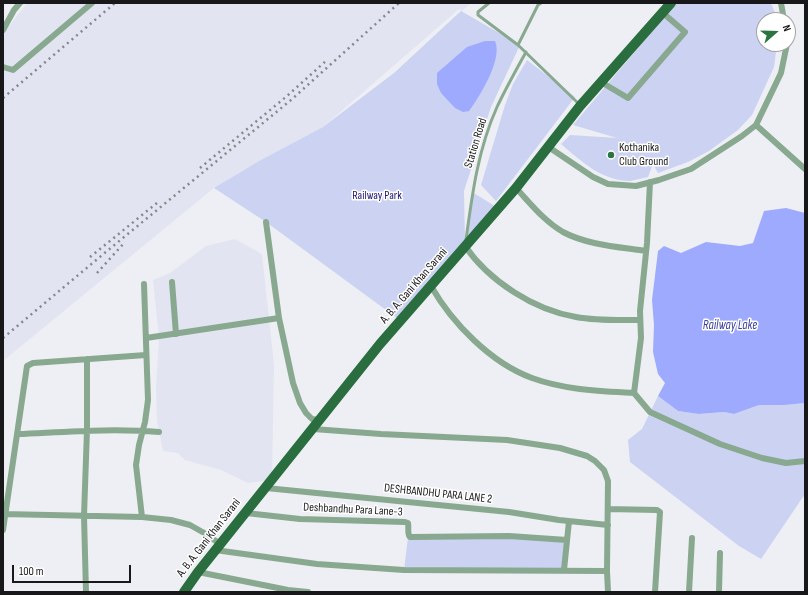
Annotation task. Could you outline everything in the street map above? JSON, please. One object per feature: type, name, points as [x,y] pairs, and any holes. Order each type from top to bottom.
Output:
[{"type":"main road","name":"A. B. A. Gani Khan Sarani","points":[[184,592],[198,572],[380,344],[516,188],[547,146],[580,106],[671,3]]},
{"type":"street","points":[[3,30],[14,10],[20,3]]},
{"type":"street","points":[[4,68],[13,70],[92,3]]},
{"type":"street","points":[[601,82],[628,98],[685,32],[663,13]]},
{"type":"street","points":[[547,146],[593,177],[608,184],[636,186],[691,169],[742,136],[756,125],[781,73],[785,52]]},
{"type":"street","points":[[756,125],[805,169]]},
{"type":"street","points":[[634,393],[641,338],[640,320],[650,182]]},
{"type":"street","points":[[516,188],[547,220],[562,232],[593,243],[646,251]]},
{"type":"street","points":[[266,222],[279,318],[293,383],[300,403],[309,416],[312,419],[320,420]]},
{"type":"street","points":[[465,246],[471,255],[494,277],[521,297],[541,306],[576,317],[640,320]]},
{"type":"street","points":[[172,282],[176,334]]},
{"type":"street","points":[[142,517],[136,465],[148,400],[144,284]]},
{"type":"street","points":[[431,286],[453,318],[485,350],[504,364],[533,378],[552,384],[599,391],[634,393],[650,412],[720,444],[762,458],[786,463],[805,461]]},
{"type":"street","points":[[146,338],[279,318]]},
{"type":"street","points":[[3,530],[4,514],[18,434],[27,366],[29,364],[146,355]]},
{"type":"street","points":[[86,359],[87,430],[84,516],[86,592]]},
{"type":"street","points":[[313,429],[507,440],[560,448],[587,456],[595,461],[604,470],[608,481],[608,592]]},
{"type":"street","points":[[18,434],[87,430],[142,430],[159,432]]},
{"type":"street","name":"DESHBANDHU PARA LANE 2","points":[[266,488],[509,512],[608,525]]},
{"type":"street","points":[[608,509],[657,510],[660,512],[655,592]]},
{"type":"street","name":"Deshbandhu Para Lane-3","points":[[246,513],[300,519],[405,522],[408,523],[408,534],[410,537],[509,536],[567,540]]},
{"type":"street","points":[[4,514],[142,517],[171,520],[190,525],[206,534],[218,547],[317,564],[404,570],[607,571]]},
{"type":"street","points":[[564,570],[569,521]]},
{"type":"street","points":[[690,592],[692,538]]},
{"type":"street","points":[[719,592],[720,553]]},
{"type":"street","points":[[198,572],[288,590],[308,592]]},
{"type":"lane","points":[[488,3],[478,12],[478,15],[526,52],[580,106]]},
{"type":"lane","points":[[518,45],[538,4]]},
{"type":"lane","name":"Station Road","points":[[465,246],[472,192],[481,152],[497,107],[526,52]]},
{"type":"shaded area","points":[[27,3],[471,3],[462,11],[459,9],[323,127],[259,161],[214,188],[3,361],[3,34]]},
{"type":"shaded area","points":[[235,239],[262,254],[274,365],[272,480],[248,483],[221,470],[185,460],[178,453],[163,451],[157,421],[156,387],[159,338],[153,280],[170,273],[206,246]]},
{"type":"green space","points":[[676,3],[771,3],[775,12],[756,12],[756,52],[776,52],[774,67],[752,115],[738,130],[709,151],[688,162],[658,173],[653,164],[648,177],[630,181],[620,180],[610,178],[592,169],[561,144],[570,135],[617,138],[573,125]]},
{"type":"green space","name":"Railway Park","points":[[461,11],[520,45],[491,107],[464,191],[465,242],[472,192],[498,208],[401,321],[266,222],[214,188],[259,161],[323,127],[394,73]]},
{"type":"green space","points":[[527,60],[575,97],[496,201],[481,185],[505,105],[513,84]]},
{"type":"green space","points":[[658,396],[678,411],[699,414],[724,412],[734,414],[759,405],[805,403],[805,494],[761,559],[739,546],[630,462],[628,440],[642,429]]},
{"type":"green space","points":[[408,537],[567,540],[564,570],[404,570]]},
{"type":"water","points":[[485,41],[495,41],[497,49],[493,67],[474,104],[469,111],[463,112],[455,108],[441,93],[437,84],[437,73],[467,47]]},
{"type":"water","name":"Railway Lake","points":[[786,208],[805,213],[805,403],[759,405],[734,414],[724,412],[699,414],[678,411],[658,396],[665,383],[658,374],[653,352],[654,325],[652,300],[658,251],[664,246],[681,253],[706,242],[740,246],[753,243],[764,211]]},
{"type":"railway","points":[[3,98],[115,3]]},
{"type":"railway","points":[[3,338],[291,100],[399,3]]},
{"type":"railway","points":[[200,168],[287,96],[327,60]]},
{"type":"railway","points":[[90,257],[157,203]]},
{"type":"railway","points":[[97,273],[125,242]]},
{"type":"place","name":"Kothanika Club Ground","points":[[611,155]]}]
